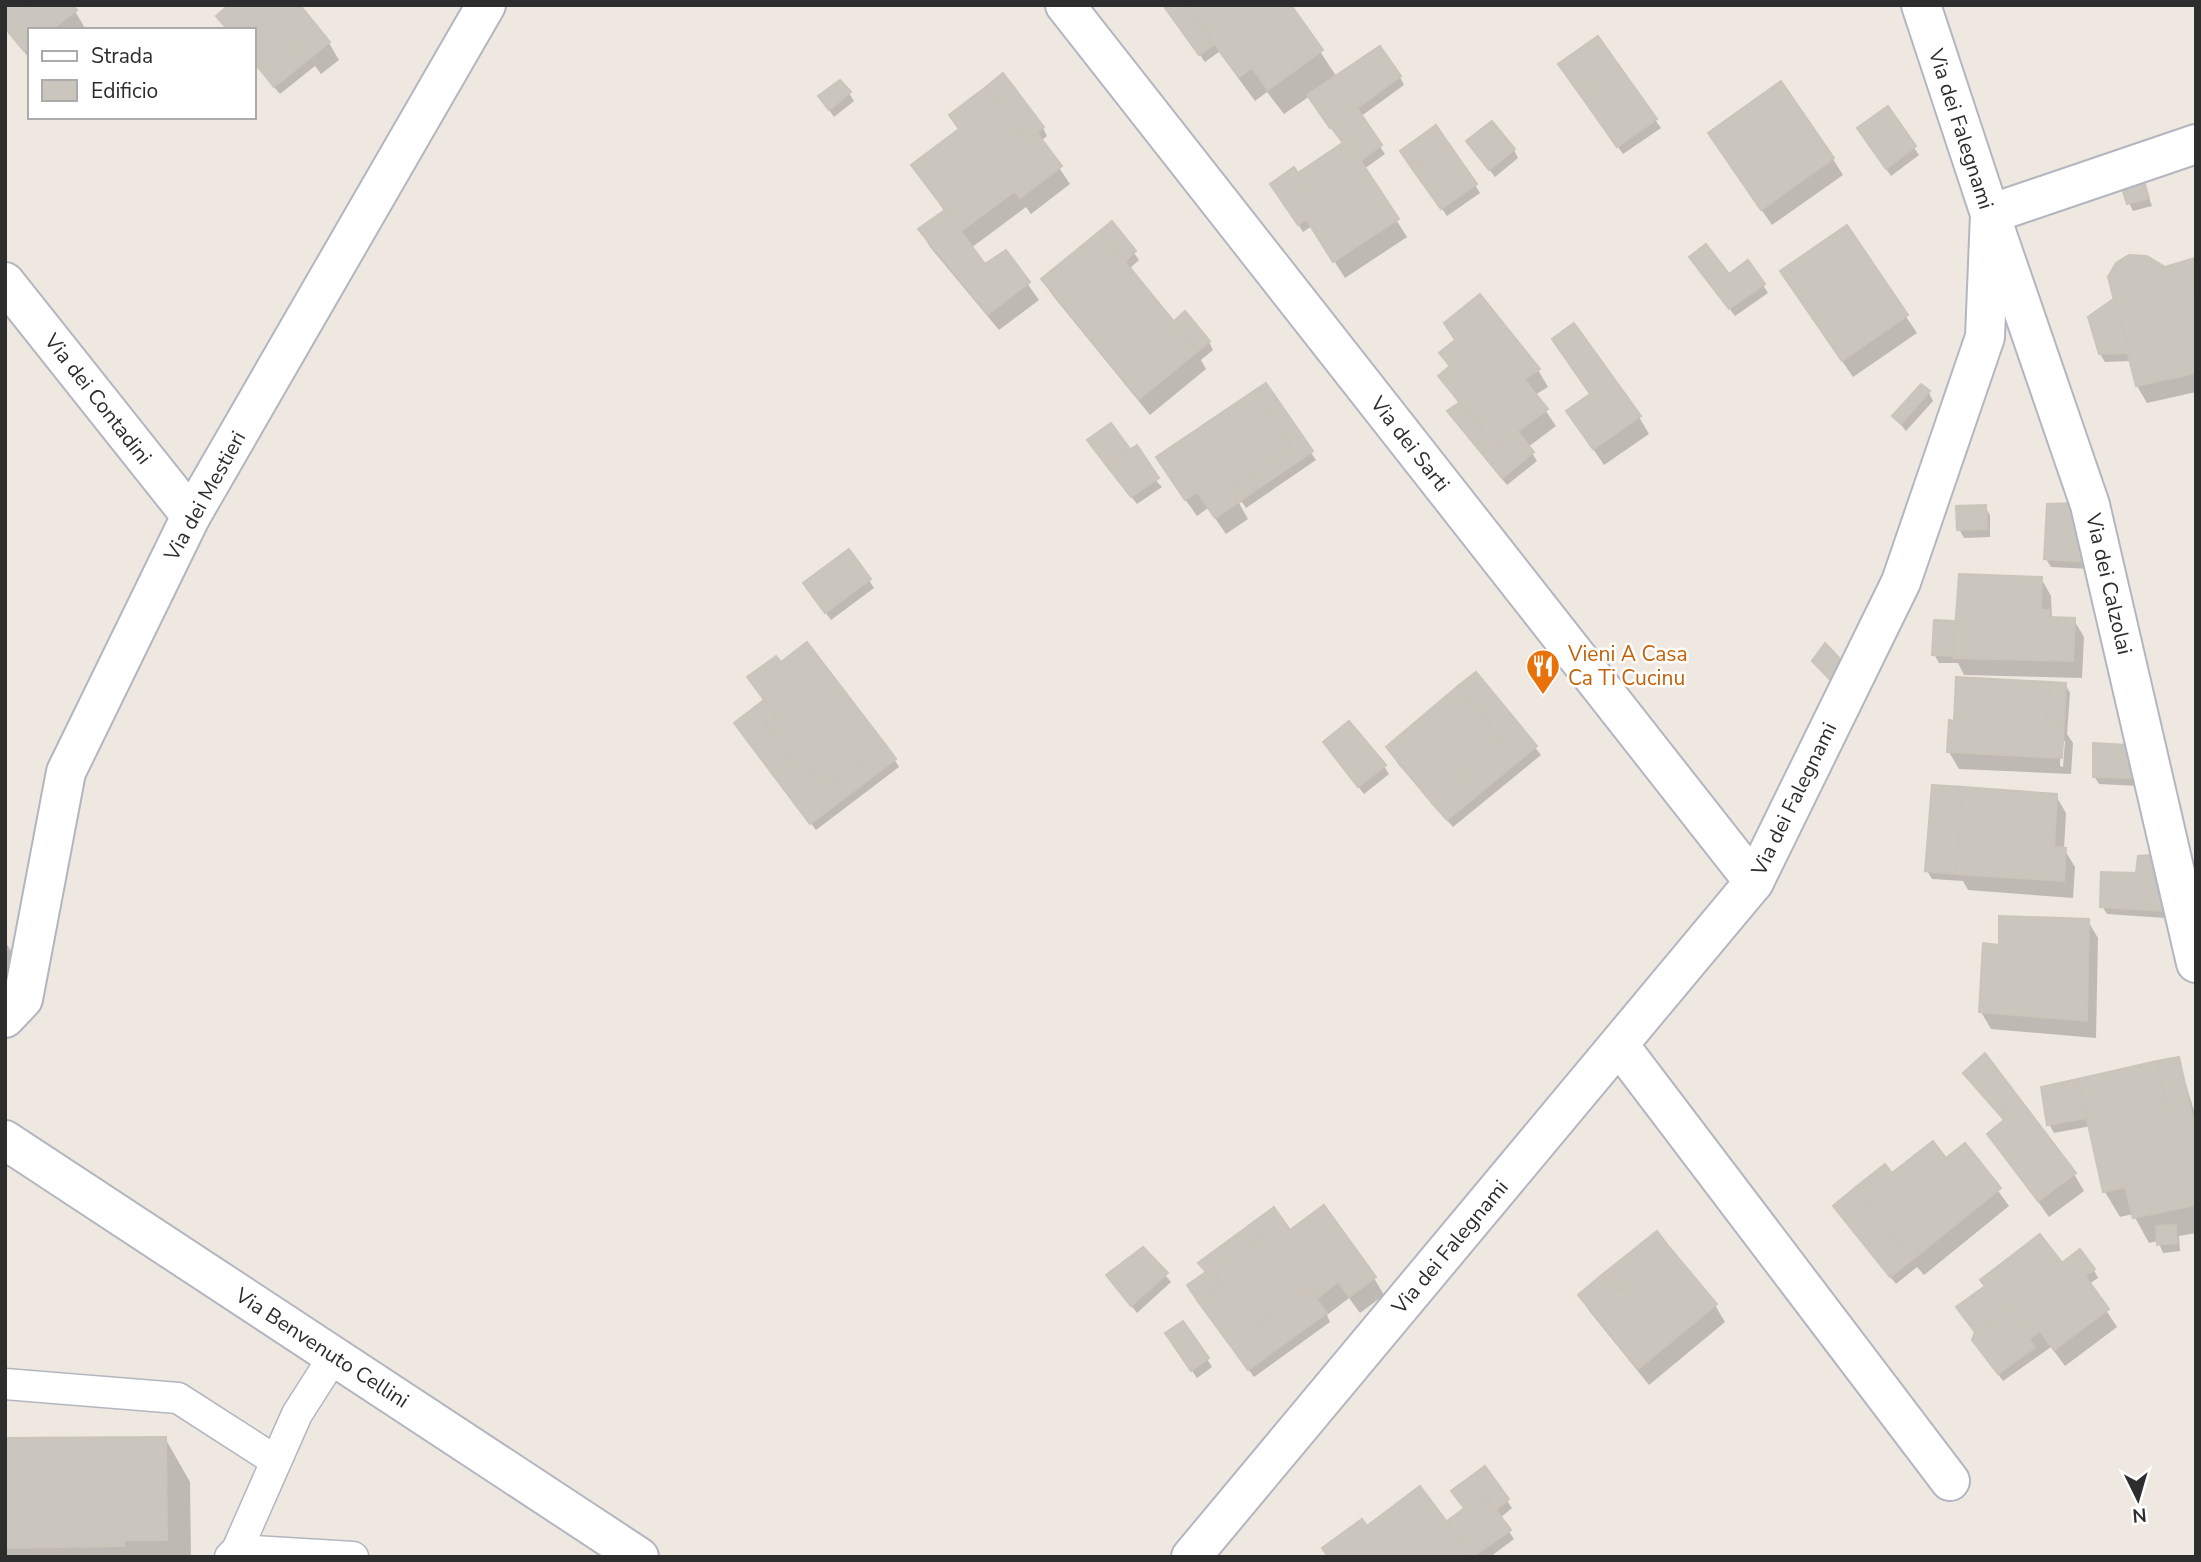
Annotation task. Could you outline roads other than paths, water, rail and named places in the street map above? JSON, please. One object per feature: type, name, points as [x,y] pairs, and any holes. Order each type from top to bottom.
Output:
[{"type":"street","name":"Via dei Mestieri","points":[[5,1018],[23,999],[66,772],[191,516],[486,5]]},
{"type":"street","name":"Via dei Sarti","points":[[1065,5],[1754,882]]},
{"type":"street","name":"Via dei Falegnami","points":[[1191,1557],[1754,882],[1902,582],[1985,337],[1990,214],[1921,5]]},
{"type":"street","points":[[1990,214],[2196,144]]},
{"type":"street","name":"Via dei Calzolai","points":[[1990,214],[2090,505],[2196,963]]},
{"type":"street","name":"Via dei Contadini","points":[[5,282],[191,516]]},
{"type":"street","points":[[1619,1045],[1950,1481]]},
{"type":"street","name":"Via Benvenuto Cellini","points":[[5,1140],[639,1557]]},
{"type":"lane","points":[[334,1356],[297,1414],[233,1553],[353,1557]]},
{"type":"lane","points":[[5,1384],[178,1398],[276,1461]]},
{"type":"place","name":"Vieni A Casa Ca Ti Cucinu","points":[[1543,696]]}]
